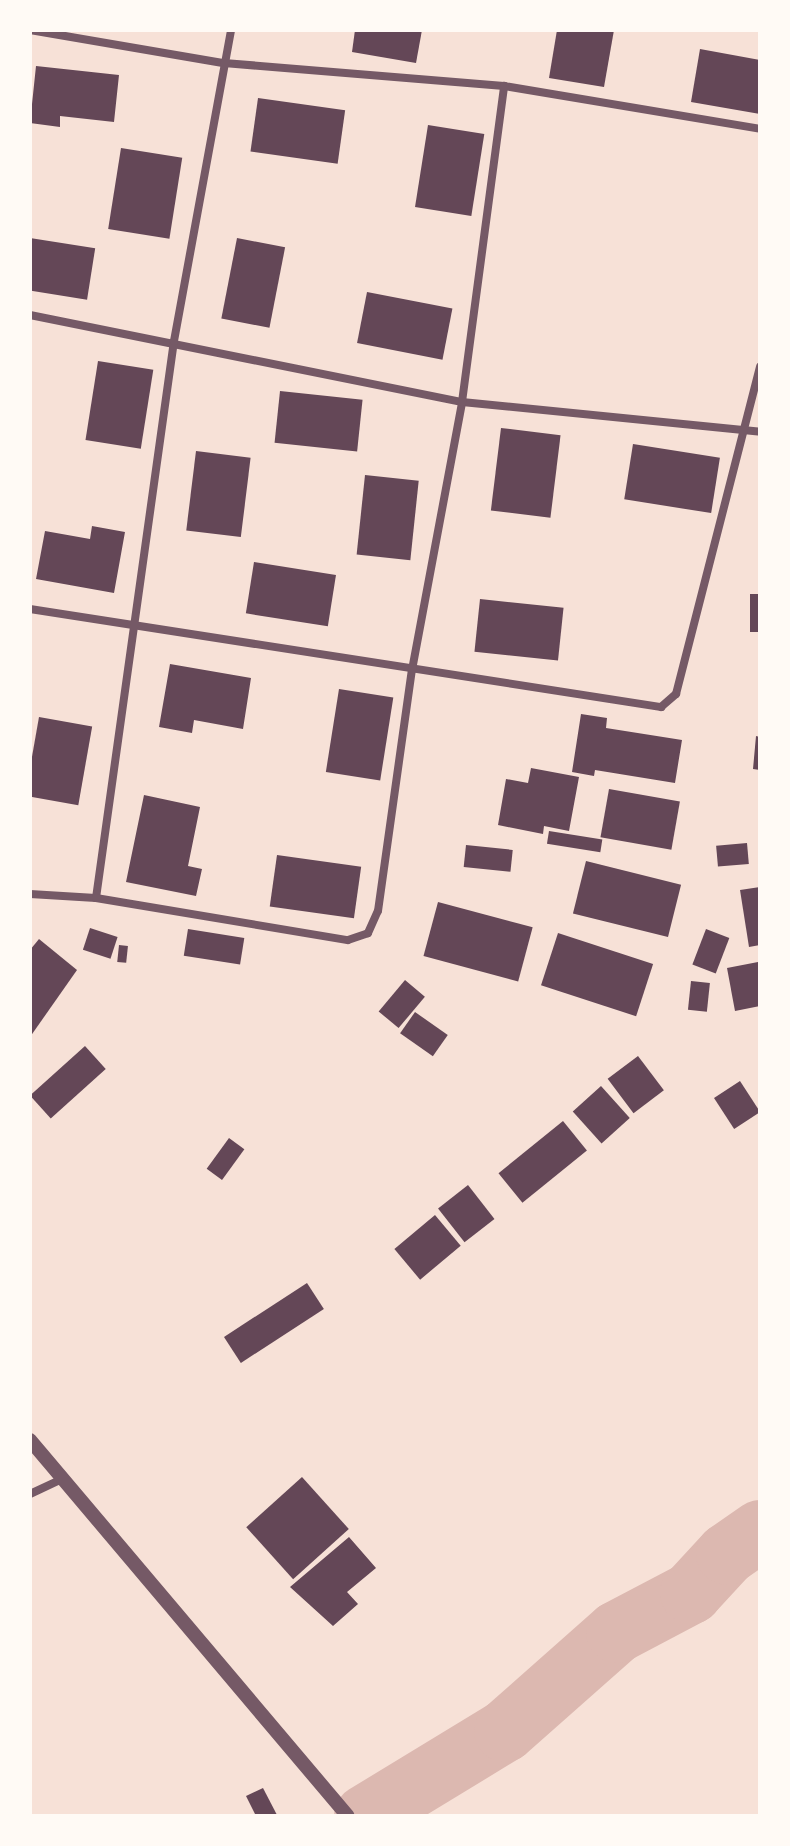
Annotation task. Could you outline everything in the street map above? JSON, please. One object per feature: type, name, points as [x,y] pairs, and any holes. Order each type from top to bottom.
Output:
[{"type":"street","points":[[30,30],[224,63],[504,86],[760,129]]},
{"type":"street","points":[[96,898],[137,627],[174,341],[231,30]]},
{"type":"street","points":[[30,894],[96,898],[348,940],[368,933],[378,911],[412,670],[462,402],[504,86]]},
{"type":"street","points":[[30,315],[174,341],[462,402],[760,432]]},
{"type":"street","points":[[30,609],[661,707],[672,701],[760,367]]},
{"type":"street","points":[[30,1440],[348,1816]]},
{"type":"street","points":[[30,1494],[62,1479]]},
{"type":"building","points":[[355,30],[422,30],[416,63],[352,52]]},
{"type":"building","points":[[557,30],[614,30],[604,87],[549,78]]},
{"type":"building","points":[[700,49],[760,60],[760,114],[691,102]]},
{"type":"building","points":[[36,66],[119,75],[114,122],[60,116],[60,127],[30,123]]},
{"type":"building","points":[[258,98],[345,110],[338,164],[250,151]]},
{"type":"building","points":[[428,125],[484,134],[471,216],[415,207]]},
{"type":"building","points":[[121,148],[182,158],[169,239],[108,229]]},
{"type":"building","points":[[30,238],[95,248],[87,300],[30,291]]},
{"type":"building","points":[[237,238],[285,247],[269,328],[221,318]]},
{"type":"building","points":[[367,292],[452,309],[442,360],[357,343]]},
{"type":"building","points":[[98,361],[153,370],[141,449],[85,440]]},
{"type":"building","points":[[280,391],[363,400],[357,451],[275,443]]},
{"type":"building","points":[[501,428],[561,435],[550,518],[491,510]]},
{"type":"building","points":[[633,444],[720,458],[711,513],[624,499]]},
{"type":"building","points":[[196,451],[251,458],[241,537],[186,530]]},
{"type":"building","points":[[365,475],[419,481],[410,560],[357,555]]},
{"type":"building","points":[[92,526],[125,532],[114,593],[36,579],[45,531],[90,539]]},
{"type":"building","points":[[254,562],[336,575],[328,626],[246,613]]},
{"type":"building","points":[[750,594],[760,594],[760,632],[750,632]]},
{"type":"building","points":[[480,599],[564,608],[558,660],[474,652]]},
{"type":"building","points":[[170,664],[251,678],[243,729],[194,720],[192,733],[159,727]]},
{"type":"building","points":[[339,689],[393,698],[380,781],[326,772]]},
{"type":"building","points":[[581,714],[607,718],[606,728],[682,740],[675,783],[595,770],[594,776],[572,772]]},
{"type":"building","points":[[39,717],[92,726],[78,805],[30,797],[30,768]]},
{"type":"building","points":[[756,736],[760,737],[760,770],[753,769]]},
{"type":"building","points":[[531,768],[579,777],[569,831],[544,826],[543,834],[498,825],[506,779],[528,783]]},
{"type":"building","points":[[609,789],[680,802],[671,850],[600,837]]},
{"type":"building","points":[[144,795],[200,807],[188,866],[202,869],[196,896],[126,882]]},
{"type":"building","points":[[549,831],[602,839],[600,852],[547,844]]},
{"type":"building","points":[[747,843],[749,864],[718,867],[716,846]]},
{"type":"building","points":[[466,845],[513,850],[510,872],[464,867]]},
{"type":"building","points":[[277,855],[361,867],[354,918],[270,906]]},
{"type":"building","points":[[586,861],[681,885],[668,937],[573,913]]},
{"type":"building","points":[[760,887],[760,945],[749,947],[740,890]]},
{"type":"building","points":[[438,902],[533,927],[518,981],[424,956]]},
{"type":"building","points":[[90,928],[118,937],[110,959],[83,950]]},
{"type":"building","points":[[188,929],[244,938],[240,965],[184,956]]},
{"type":"building","points":[[706,929],[729,938],[716,973],[692,964]]},
{"type":"building","points":[[558,933],[653,964],[636,1016],[541,985]]},
{"type":"building","points":[[39,939],[77,970],[30,1037],[30,950]]},
{"type":"building","points":[[119,945],[128,946],[126,963],[117,962]]},
{"type":"building","points":[[758,962],[760,1006],[735,1011],[727,968]]},
{"type":"building","points":[[405,980],[425,997],[399,1028],[379,1011]]},
{"type":"building","points":[[691,981],[710,983],[707,1012],[688,1010]]},
{"type":"building","points":[[415,1012],[448,1035],[433,1056],[400,1033]]},
{"type":"building","points":[[85,1046],[106,1069],[51,1119],[30,1096]]},
{"type":"building","points":[[638,1056],[664,1090],[634,1113],[608,1079]]},
{"type":"building","points":[[740,1081],[760,1112],[734,1129],[714,1098]]},
{"type":"building","points":[[601,1086],[630,1118],[602,1143],[573,1111]]},
{"type":"building","points":[[563,1121],[587,1151],[522,1203],[498,1173]]},
{"type":"building","points":[[229,1138],[244,1149],[222,1180],[207,1169]]},
{"type":"building","points":[[468,1185],[494,1219],[465,1242],[438,1208]]},
{"type":"building","points":[[435,1215],[461,1246],[420,1280],[394,1249]]},
{"type":"building","points":[[307,1283],[324,1309],[241,1363],[224,1337]]},
{"type":"building","points":[[302,1477],[349,1529],[293,1579],[246,1527]]},
{"type":"building","points":[[349,1537],[376,1568],[347,1592],[358,1604],[333,1626],[290,1587]]},
{"type":"building","points":[[263,1788],[277,1815],[256,1816],[246,1796]]},
{"type":"waterway","points":[[365,1816],[505,1731],[617,1632],[691,1593],[727,1554],[760,1531]]}]
